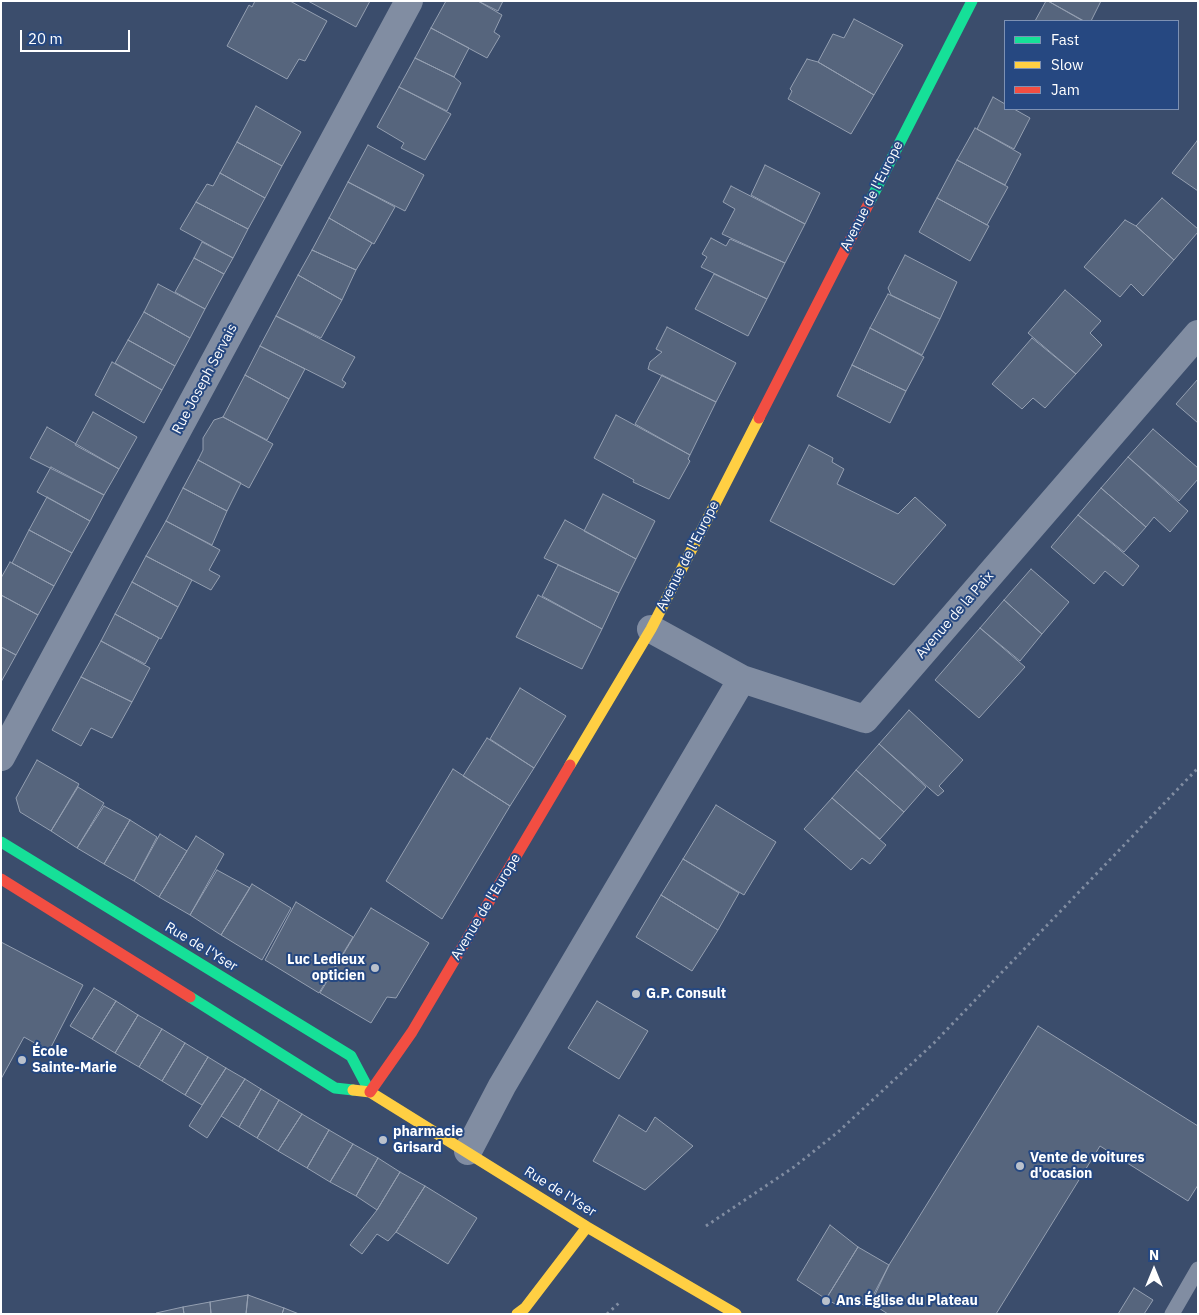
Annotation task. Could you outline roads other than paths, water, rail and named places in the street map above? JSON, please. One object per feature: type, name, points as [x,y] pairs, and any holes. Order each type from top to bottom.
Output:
[{"type":"street","name":"Rue Joseph Servais","points":[[1,758],[409,1]]},
{"type":"street","name":"Avenue de l'Europe","points":[[370,1092],[412,1032],[651,629],[972,1]]},
{"type":"street","name":"Avenue de la Paix","points":[[651,629],[742,679],[865,719],[1198,334]]},
{"type":"street","points":[[468,1150],[502,1086],[742,679]]},
{"type":"street","name":"Rue de l'Yser","points":[[1,842],[351,1056],[370,1092]]},
{"type":"street","name":"Rue de l'Yser","points":[[1,880],[335,1088],[370,1092],[468,1150],[587,1227],[736,1314]]},
{"type":"street","points":[[517,1314],[525,1308],[587,1227]]},
{"type":"lane","points":[[1172,1314],[1198,1269]]},
{"type":"place","name":"Luc Ledieux opticien","points":[[375,968]]},
{"type":"place","name":"G.P. Consult","points":[[636,994]]},
{"type":"place","name":"École Sainte-Marie","points":[[22,1060]]},
{"type":"place","name":"pharmacie Grisard","points":[[383,1140]]},
{"type":"place","name":"Vente de voitures d'ocasion","points":[[1020,1166]]},
{"type":"place","name":"Ans Église du Plateau","points":[[826,1301]]}]
